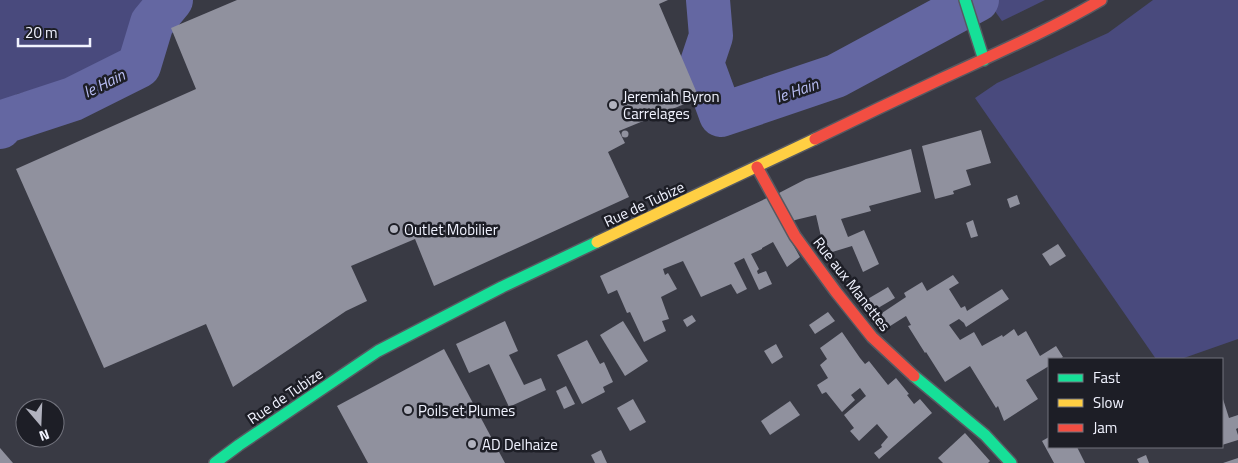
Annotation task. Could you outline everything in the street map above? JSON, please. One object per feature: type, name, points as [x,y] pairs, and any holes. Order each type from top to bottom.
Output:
[{"type":"main road","points":[[965,0],[984,60]]},
{"type":"main road","name":"Rue de Tubize","points":[[215,463],[378,351],[502,287],[984,60],[1101,0]]},
{"type":"main road","name":"Rue aux Manettes","points":[[757,166],[795,236],[872,337],[985,435],[1011,463]]},
{"type":"shaded area","points":[[0,0],[152,0],[143,10],[123,59],[72,81],[17,94],[0,111]]},
{"type":"shaded area","points":[[987,0],[1045,0],[1002,21]]},
{"type":"shaded area","points":[[1153,0],[1238,0],[1238,339],[1184,358],[1155,358],[975,98],[997,83],[1108,33]]},
{"type":"building","points":[[237,0],[668,0],[659,4],[699,98],[619,131],[625,143],[608,152],[629,197],[434,286],[415,239],[351,266],[367,301],[346,311],[233,387],[206,324],[104,368],[16,169],[196,89],[171,28]]},
{"type":"building","points":[[625,130],[629,134],[625,138],[621,134]]},
{"type":"building","points":[[981,130],[991,163],[966,170],[971,185],[953,191],[954,194],[935,199],[922,146]]},
{"type":"building","points":[[911,149],[921,192],[869,206],[871,211],[841,219],[848,237],[864,230],[879,264],[863,272],[852,246],[829,253],[826,241],[822,241],[816,215],[791,221],[779,193],[806,179]]},
{"type":"building","points":[[1017,195],[1020,204],[1010,208],[1007,199]]},
{"type":"building","points":[[767,198],[800,257],[787,267],[773,242],[751,254],[759,269],[757,271],[758,274],[766,271],[772,284],[759,290],[744,258],[734,263],[747,289],[737,294],[731,284],[701,297],[683,261],[663,269],[665,275],[668,273],[677,289],[661,297],[669,319],[662,321],[666,331],[644,342],[630,312],[627,313],[617,290],[608,294],[600,276]]},
{"type":"building","points":[[973,220],[978,236],[971,238],[966,223]]},
{"type":"building","points":[[1058,244],[1066,256],[1050,266],[1042,254]]},
{"type":"building","points":[[953,275],[959,283],[949,289],[961,308],[965,306],[967,311],[1002,289],[1009,299],[966,327],[959,319],[949,325],[960,340],[974,332],[982,346],[1002,335],[1003,337],[1014,329],[1018,336],[1026,331],[1040,356],[1056,346],[1063,357],[1048,358],[1048,367],[1026,380],[1038,399],[1004,421],[998,406],[996,408],[970,366],[945,382],[908,326],[911,325],[906,316],[887,328],[879,315],[906,297],[904,293],[922,282],[927,291]]},
{"type":"building","points":[[888,287],[895,298],[873,311],[866,300]]},
{"type":"building","points":[[828,312],[835,321],[815,334],[809,325]]},
{"type":"building","points":[[692,315],[696,321],[687,327],[683,320]]},
{"type":"building","points":[[505,321],[518,351],[509,355],[524,385],[541,378],[546,390],[509,407],[489,364],[469,373],[456,344]]},
{"type":"building","points":[[623,321],[648,361],[625,376],[600,335]]},
{"type":"building","points":[[842,332],[865,364],[869,361],[888,385],[896,378],[909,394],[907,395],[914,404],[920,399],[932,413],[879,459],[874,453],[882,447],[881,445],[888,437],[877,424],[859,441],[850,431],[854,428],[844,415],[866,396],[860,388],[851,395],[855,400],[842,412],[826,392],[822,394],[817,385],[828,378],[820,365],[827,359],[820,348]]},
{"type":"building","points":[[587,340],[600,364],[604,362],[613,382],[603,387],[605,392],[582,404],[557,355]]},
{"type":"building","points":[[776,344],[783,357],[772,364],[764,351]]},
{"type":"building","name":"Poils et Plumes","points":[[444,349],[505,463],[368,463],[337,406]]},
{"type":"building","points":[[566,386],[575,404],[564,409],[556,391]]},
{"type":"building","points":[[633,399],[646,422],[630,431],[617,408]]},
{"type":"building","points":[[1223,399],[1229,418],[1238,415],[1238,428],[1236,429],[1238,440],[1223,445]]},
{"type":"building","points":[[790,401],[800,415],[770,435],[761,421]]},
{"type":"building","points":[[965,433],[990,461],[988,463],[943,463],[938,458]]},
{"type":"building","points":[[1048,438],[1048,448],[1078,448],[1085,463],[1054,463],[1042,441]]},
{"type":"building","points":[[0,448],[13,463],[0,463]]},
{"type":"building","points":[[601,450],[607,463],[595,463],[591,455]]},
{"type":"building","points":[[1146,455],[1149,463],[1139,463],[1137,459]]},
{"type":"building","points":[[1238,458],[1238,463],[1223,463]]},
{"type":"waterway","name":"le Hain","points":[[0,127],[3,122],[73,99],[139,66],[152,23],[171,0]]},
{"type":"waterway","name":"le Hain","points":[[708,0],[711,36],[702,63],[721,115],[836,76],[977,0]]},
{"type":"traffic: fast","points":[[965,0],[984,60]]},
{"type":"traffic: fast","points":[[215,463],[378,351],[502,287],[597,242]]},
{"type":"traffic: fast","points":[[914,376],[985,435],[1011,463]]},
{"type":"traffic: slow","points":[[597,242],[815,139]]},
{"type":"traffic: jam","points":[[815,139],[1023,41],[1101,0]]},
{"type":"traffic: jam","points":[[757,167],[795,236],[836,292],[872,337],[914,376]]},
{"type":"place","name":"Jeremiah Byron Carrelages","points":[[613,105]]},
{"type":"place","name":"Outlet Mobilier","points":[[394,229]]},
{"type":"place","name":"Poils et Plumes","points":[[408,410]]},
{"type":"place","name":"AD Delhaize","points":[[472,444]]}]
